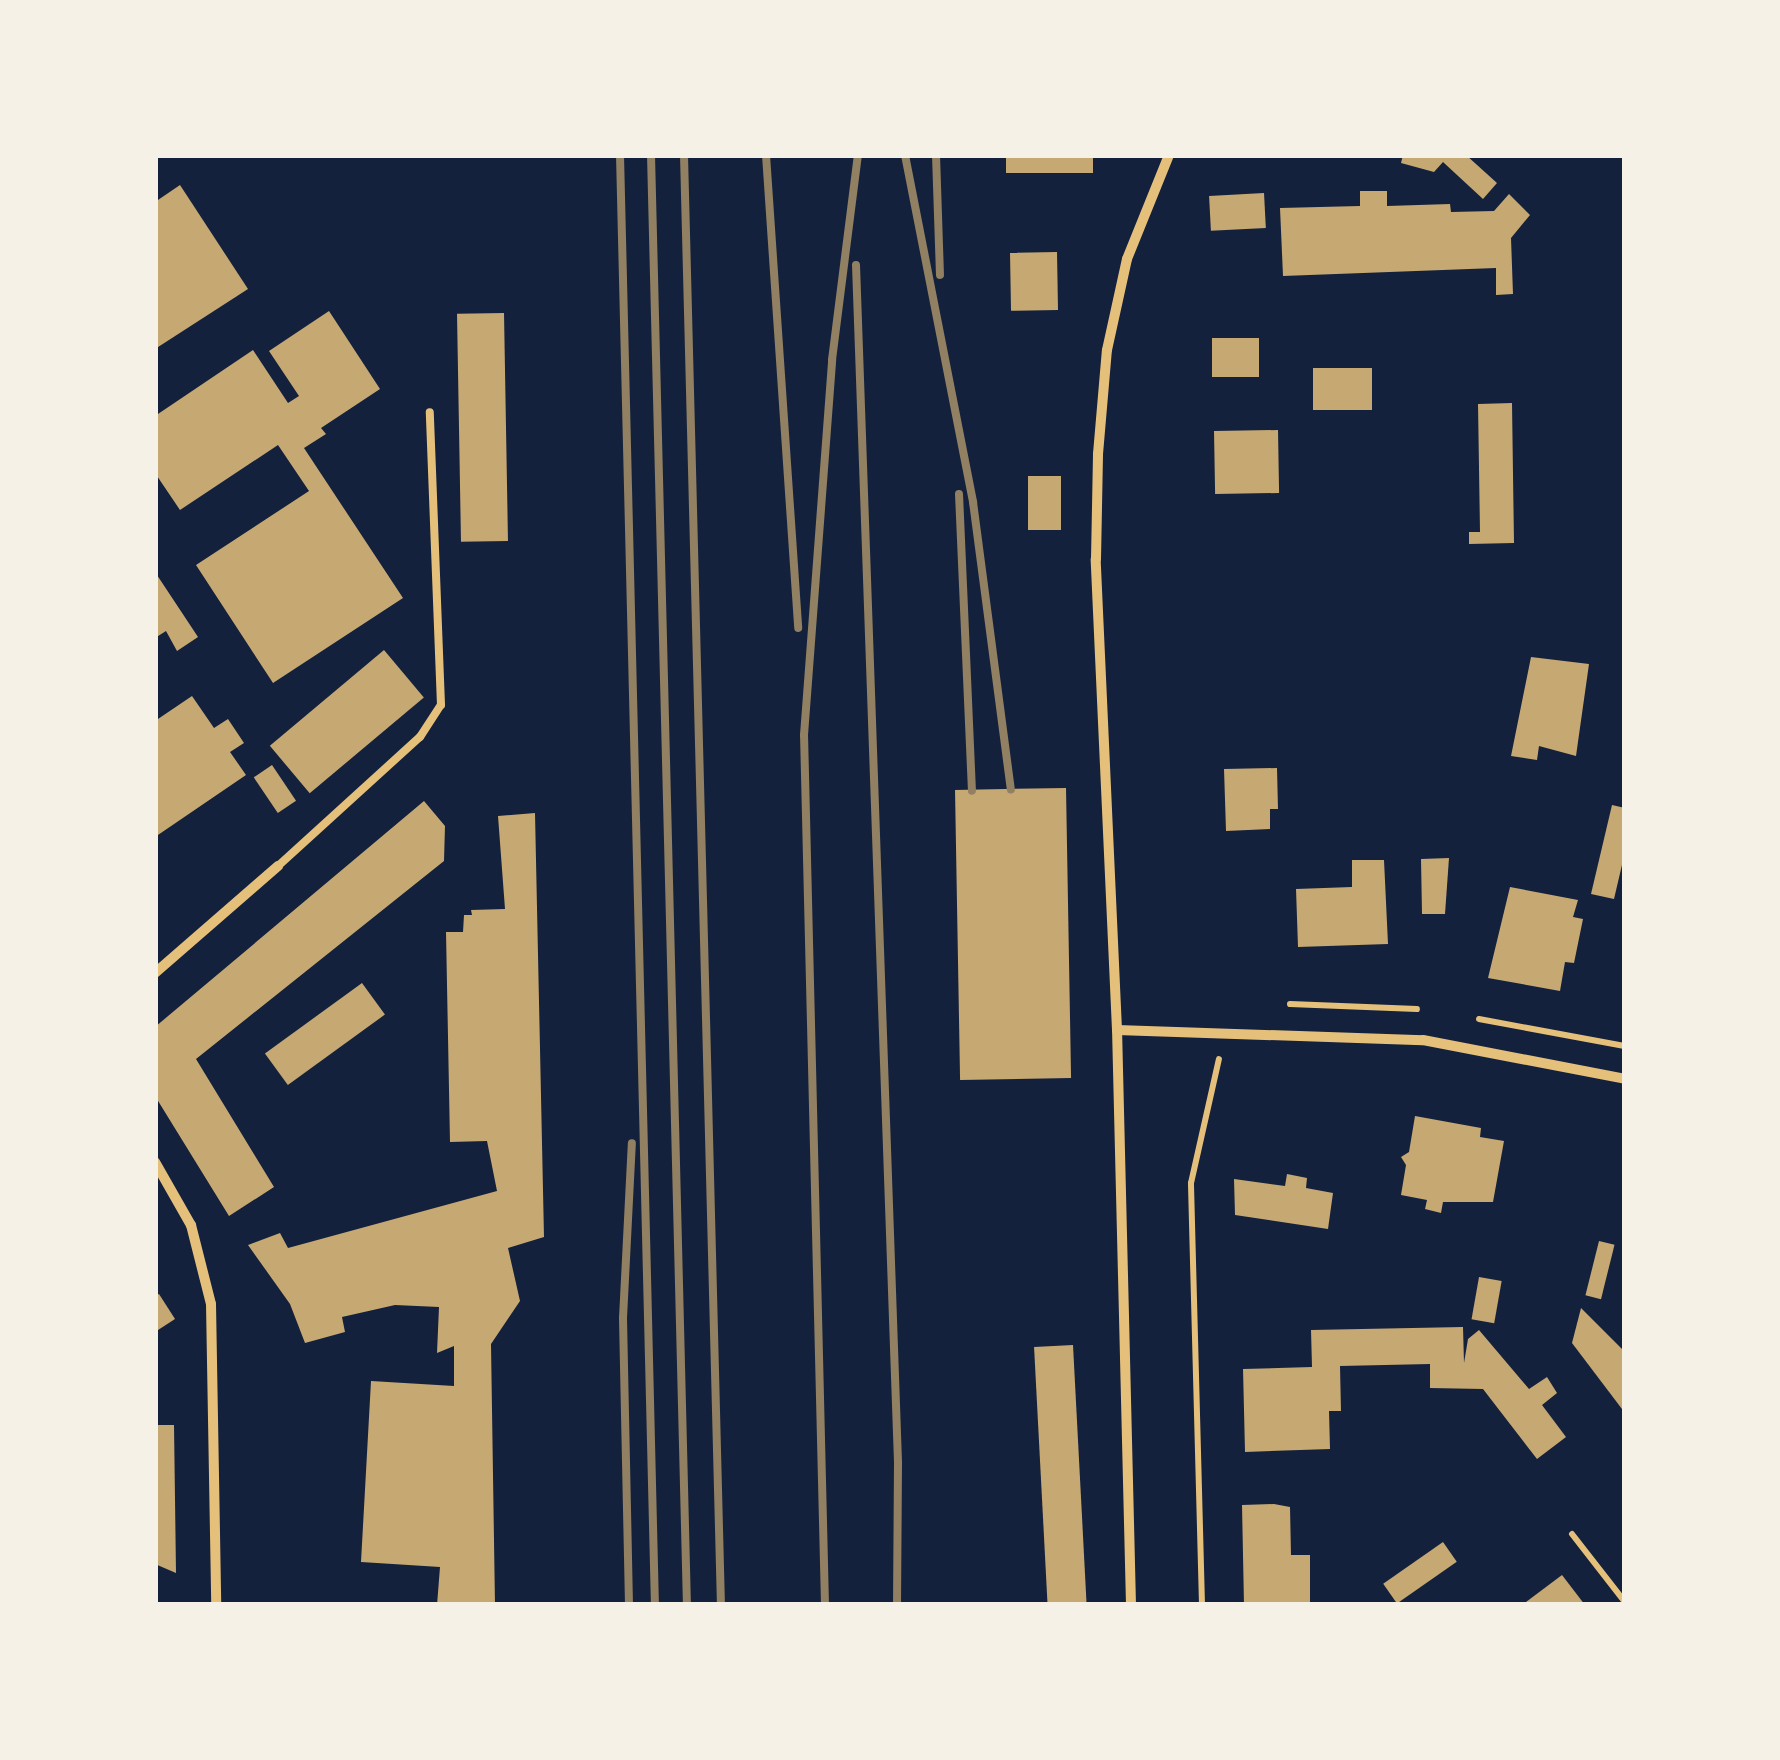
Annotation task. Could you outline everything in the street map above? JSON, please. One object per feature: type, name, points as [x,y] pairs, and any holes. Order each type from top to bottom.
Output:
[{"type":"street","points":[[1130,1605],[1117,1030],[1096,560],[1107,350],[1127,259],[1169,155]]},
{"type":"street","points":[[155,974],[278,866]]},
{"type":"street","points":[[1117,1030],[1423,1040],[1625,1079]]},
{"type":"street","points":[[155,1162],[191,1225],[211,1304],[216,1605]]},
{"type":"lane","points":[[278,866],[420,737],[441,705],[430,412]]},
{"type":"path","points":[[1202,1605],[1191,1182],[1221,1031]]},
{"type":"path","points":[[1572,1534],[1625,1602]]},
{"type":"building","points":[[1006,155],[1093,155],[1093,173],[1006,173]]},
{"type":"building","points":[[1403,155],[1466,155],[1497,183],[1483,199],[1443,162],[1434,172],[1401,163]]},
{"type":"building","points":[[180,185],[248,289],[155,349],[155,202]]},
{"type":"building","points":[[1360,191],[1387,191],[1387,206],[1450,204],[1451,212],[1494,211],[1509,194],[1530,215],[1511,238],[1513,294],[1496,295],[1496,268],[1283,276],[1280,208],[1360,206]]},
{"type":"building","points":[[1264,193],[1266,228],[1211,231],[1209,196]]},
{"type":"building","points":[[1057,252],[1058,310],[1011,311],[1010,253]]},
{"type":"building","points":[[329,311],[380,389],[321,428],[326,434],[304,448],[403,598],[273,683],[196,565],[309,491],[278,445],[180,510],[155,473],[155,416],[253,350],[288,403],[299,396],[269,351]]},
{"type":"building","points":[[504,313],[508,541],[461,542],[457,314]]},
{"type":"building","points":[[1212,338],[1259,338],[1259,377],[1212,377]]},
{"type":"building","points":[[1313,368],[1372,368],[1372,410],[1313,410]]},
{"type":"building","points":[[1512,403],[1514,543],[1469,544],[1469,532],[1480,532],[1478,404]]},
{"type":"building","points":[[1278,430],[1279,493],[1215,494],[1214,431]]},
{"type":"building","points":[[1028,476],[1061,476],[1061,530],[1028,530]]},
{"type":"building","points":[[155,572],[198,637],[177,651],[166,631],[155,638]]},
{"type":"building","points":[[384,650],[424,697],[310,793],[270,746]]},
{"type":"building","points":[[1531,657],[1589,664],[1576,756],[1539,746],[1537,760],[1511,756]]},
{"type":"building","points":[[192,696],[214,728],[228,719],[244,743],[230,752],[246,775],[155,837],[155,721]]},
{"type":"building","points":[[272,765],[296,801],[278,813],[254,777]]},
{"type":"building","points":[[1277,768],[1278,809],[1270,809],[1270,829],[1226,831],[1224,769]]},
{"type":"building","points":[[1066,788],[1071,1078],[960,1080],[955,790]]},
{"type":"building","points":[[424,801],[445,826],[444,861],[196,1059],[274,1187],[229,1216],[155,1096],[155,1027]]},
{"type":"building","points":[[1612,805],[1625,808],[1625,852],[1614,899],[1591,894]]},
{"type":"building","points":[[535,813],[544,1237],[508,1248],[520,1301],[491,1344],[495,1605],[437,1605],[440,1567],[361,1562],[371,1381],[454,1386],[454,1346],[437,1353],[439,1307],[395,1305],[342,1317],[345,1332],[305,1343],[290,1304],[248,1245],[280,1233],[288,1248],[497,1191],[487,1141],[450,1142],[446,932],[463,932],[464,915],[472,915],[471,910],[505,909],[498,816]]},
{"type":"building","points":[[1449,858],[1445,914],[1422,914],[1421,859]]},
{"type":"building","points":[[1352,860],[1384,860],[1388,944],[1298,947],[1296,889],[1352,887]]},
{"type":"building","points":[[1510,887],[1578,900],[1573,917],[1583,919],[1574,963],[1565,962],[1560,991],[1488,978]]},
{"type":"building","points":[[362,983],[385,1015],[288,1085],[265,1054]]},
{"type":"building","points":[[1415,1116],[1481,1128],[1480,1137],[1504,1141],[1493,1202],[1443,1202],[1441,1213],[1425,1209],[1427,1200],[1401,1195],[1406,1165],[1401,1157],[1409,1152]]},
{"type":"building","points":[[1287,1174],[1307,1178],[1306,1188],[1333,1193],[1328,1229],[1235,1215],[1234,1179],[1285,1186]]},
{"type":"building","points":[[1599,1241],[1615,1245],[1601,1299],[1585,1295]]},
{"type":"building","points":[[1479,1277],[1502,1281],[1494,1323],[1472,1319]]},
{"type":"building","points":[[159,1294],[175,1319],[155,1332],[155,1296]]},
{"type":"building","points":[[1581,1308],[1625,1352],[1625,1413],[1572,1343]]},
{"type":"building","points":[[1463,1327],[1464,1363],[1468,1339],[1479,1330],[1529,1389],[1547,1377],[1557,1393],[1542,1405],[1566,1437],[1537,1459],[1483,1389],[1430,1388],[1430,1364],[1340,1366],[1341,1411],[1329,1411],[1330,1449],[1245,1452],[1243,1369],[1312,1367],[1311,1330]]},
{"type":"building","points":[[1073,1345],[1087,1605],[1048,1605],[1034,1347]]},
{"type":"building","points":[[155,1425],[174,1425],[176,1573],[155,1564]]},
{"type":"building","points":[[1242,1505],[1290,1507],[1291,1555],[1310,1555],[1310,1605],[1244,1605]]},
{"type":"building","points":[[1443,1542],[1457,1562],[1397,1604],[1383,1584]]},
{"type":"building","points":[[1562,1575],[1585,1605],[1522,1605]]},
{"type":"railway","points":[[620,155],[655,1605]]},
{"type":"railway","points":[[651,155],[687,1605]]},
{"type":"railway","points":[[684,155],[721,1605]]},
{"type":"railway","points":[[766,155],[798,628]]},
{"type":"railway","points":[[825,1605],[804,735],[832,360],[858,155]]},
{"type":"railway","points":[[905,155],[973,502],[1011,790]]},
{"type":"railway","points":[[936,155],[940,275]]},
{"type":"railway","points":[[856,265],[898,1463],[897,1605]]},
{"type":"railway","points":[[959,494],[972,791]]},
{"type":"railway","points":[[629,1605],[623,1318],[632,1143]]}]
